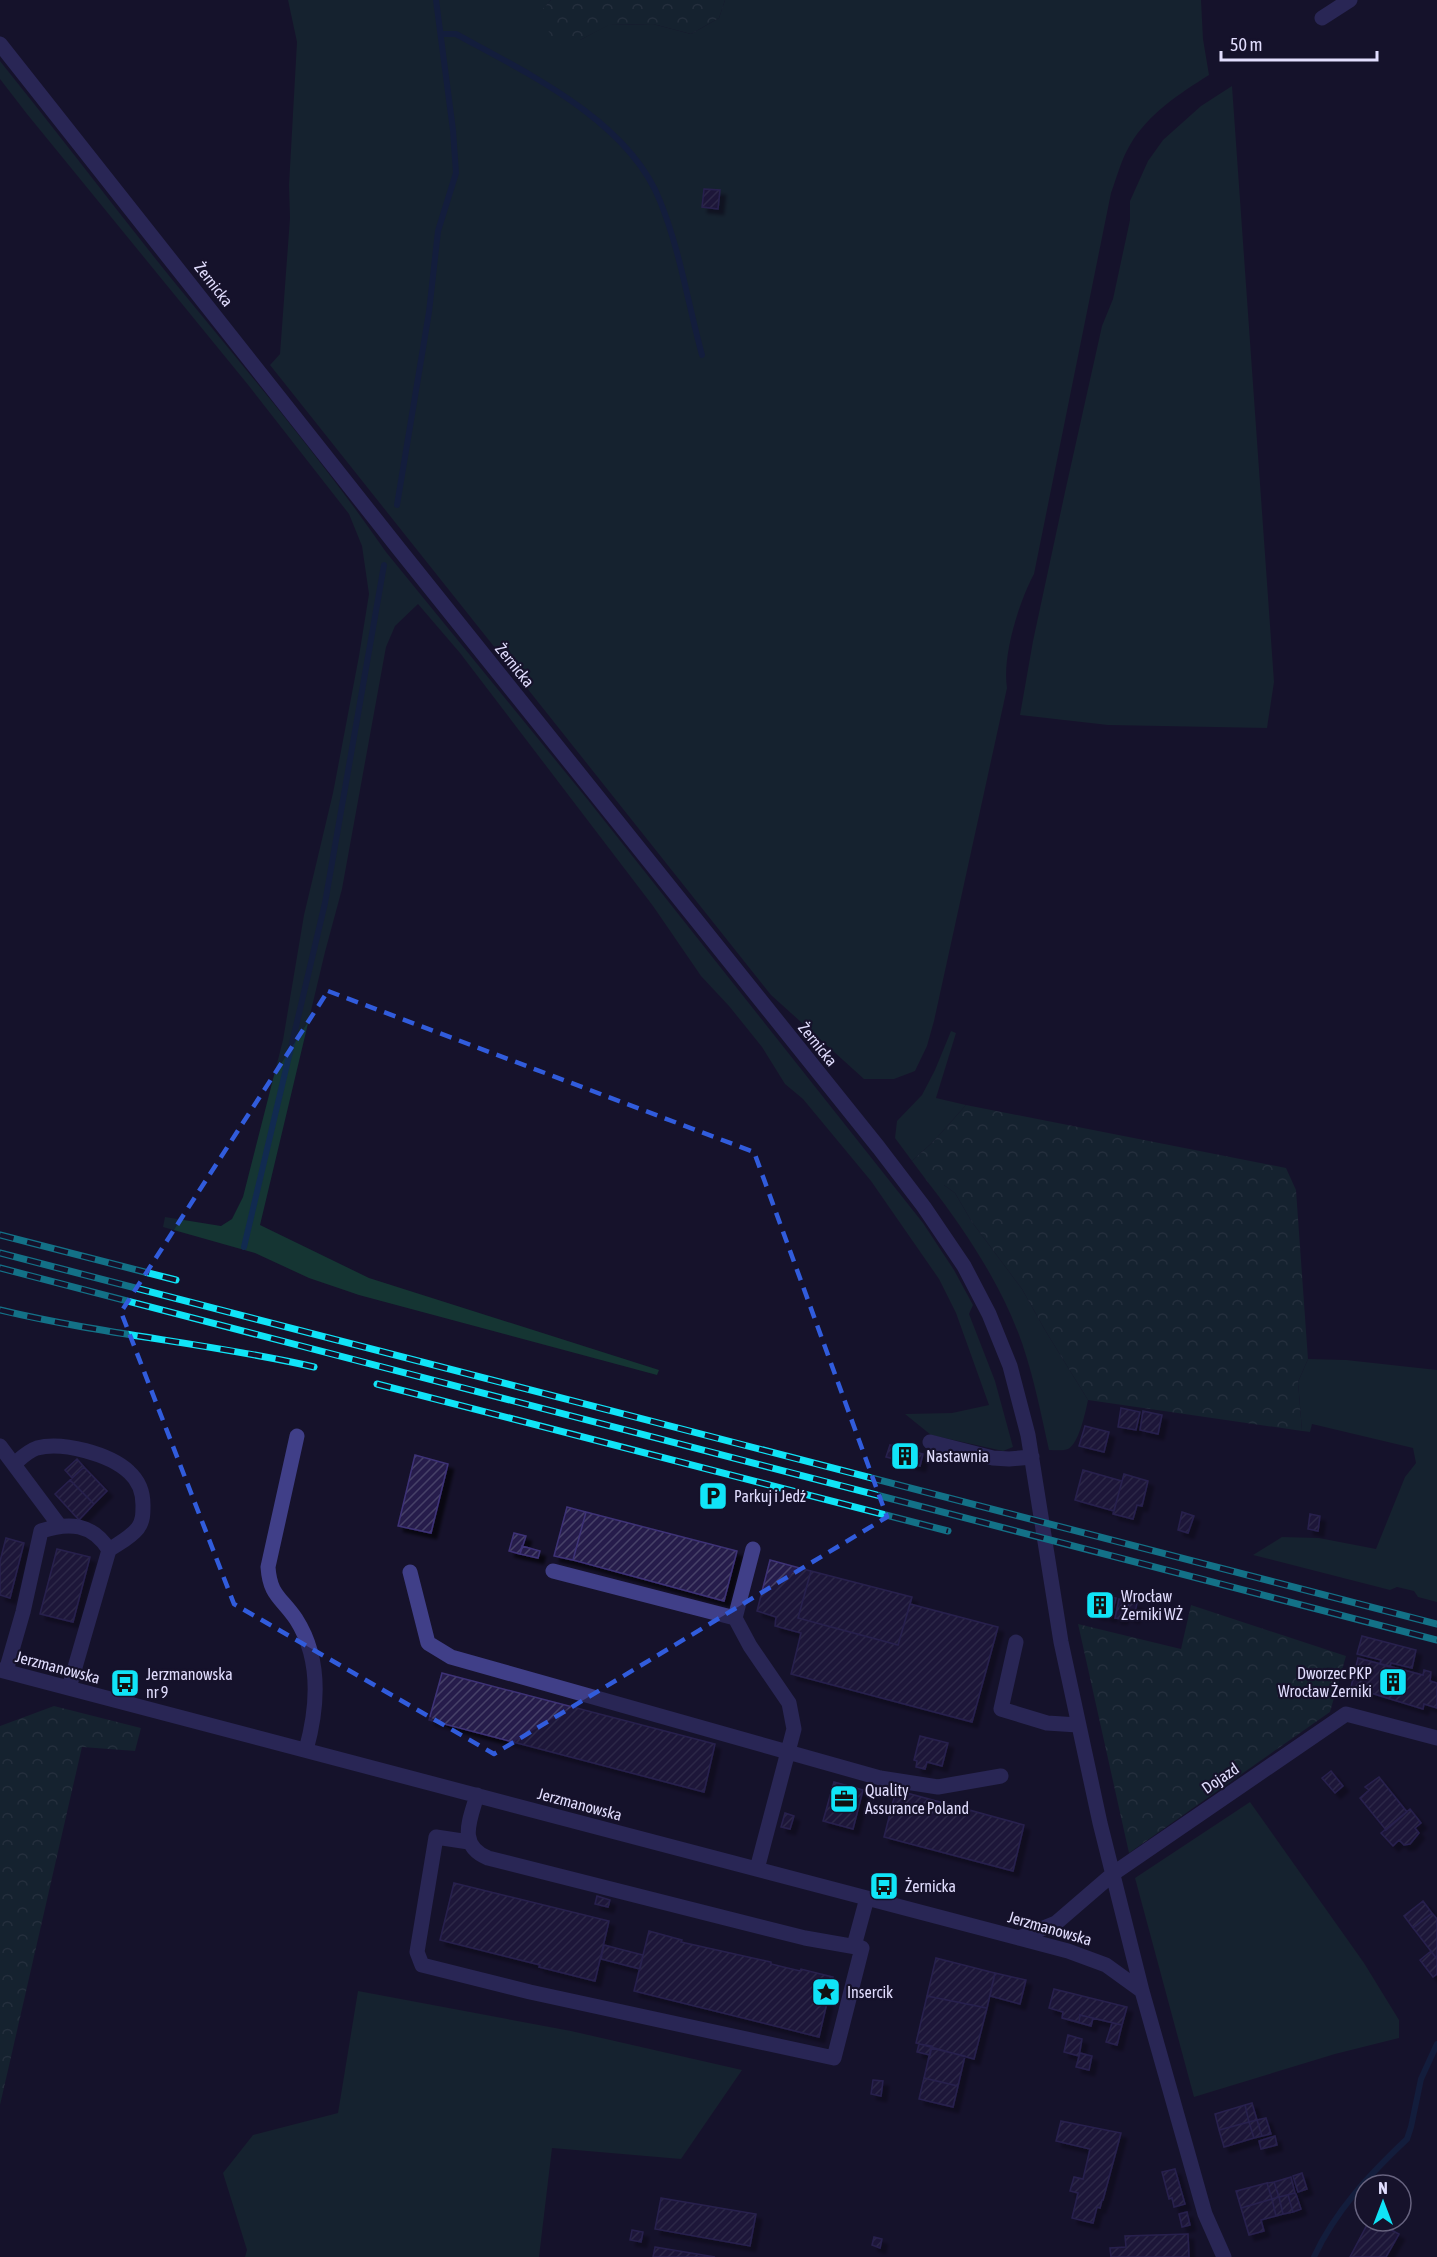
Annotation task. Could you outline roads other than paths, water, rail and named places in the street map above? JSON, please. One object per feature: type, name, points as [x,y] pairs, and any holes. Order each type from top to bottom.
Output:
[{"type":"street","points":[[1323,18],[1350,0]]},
{"type":"street","name":"Żernicka","points":[[0,44],[399,549],[879,1148],[924,1207],[964,1266],[995,1328],[1010,1366],[1032,1456],[1058,1630],[1078,1725],[1142,1991],[1205,2214],[1224,2257]]},
{"type":"street","points":[[297,1436],[268,1567],[269,1584],[274,1594],[295,1618],[305,1636],[313,1659],[316,1689],[310,1737],[306,1750]]},
{"type":"street","points":[[930,1442],[993,1458],[1009,1459],[1032,1456]]},
{"type":"street","points":[[0,1446],[59,1525]]},
{"type":"street","points":[[14,1464],[36,1449],[60,1446],[94,1454],[117,1464],[129,1472],[143,1494],[141,1523],[130,1537],[109,1550],[69,1688]]},
{"type":"street","points":[[3,1670],[23,1612],[41,1531],[59,1525],[81,1527],[101,1537],[109,1550]]},
{"type":"street","points":[[753,1549],[735,1618],[750,1646],[789,1703],[794,1729],[757,1869]]},
{"type":"street","points":[[553,1571],[735,1618]]},
{"type":"street","points":[[410,1572],[428,1643],[451,1657],[880,1778],[938,1787],[1001,1776]]},
{"type":"street","points":[[1017,1642],[1001,1709],[1047,1723],[1078,1725]]},
{"type":"street","name":"Jerzmanowska","points":[[3,1670],[1086,1956],[1106,1965],[1142,1991]]},
{"type":"street","name":"Dojazd","points":[[1019,1938],[1056,1923],[1114,1873],[1346,1714],[1437,1738]]},
{"type":"street","points":[[469,1842],[436,1836],[417,1952],[422,1965],[530,1992],[834,2058],[862,1948],[805,1938],[488,1858],[477,1853],[469,1842],[468,1833],[477,1795]]},
{"type":"street","points":[[854,1946],[867,1898]]},
{"type":"waterway","points":[[397,505],[429,312],[438,231],[456,173],[453,130],[436,0]]},
{"type":"waterway","points":[[441,34],[456,34],[544,83],[601,123],[625,147],[645,172],[660,201],[678,258],[702,355]]},
{"type":"waterway","points":[[244,1247],[325,903],[384,565]]},
{"type":"waterway","points":[[1314,2257],[1332,2224],[1354,2194],[1407,2139],[1421,2079],[1437,2044]]},
{"type":"railway","points":[[0,1235],[176,1280]]},
{"type":"railway","points":[[0,1253],[1437,1624]]},
{"type":"railway","points":[[0,1268],[1437,1640]]},
{"type":"railway","points":[[0,1310],[39,1319],[236,1351],[314,1367]]},
{"type":"railway","points":[[377,1384],[948,1531]]},
{"type":"place","name":"Nastawnia","points":[[905,1456]]},
{"type":"place","name":"Parkuj i Jedź","points":[[713,1496]]},
{"type":"place","name":"Wrocław Żerniki WŻ","points":[[1100,1605]]},
{"type":"place","name":"Dworzec PKP Wrocław Żerniki","points":[[1393,1682]]},
{"type":"place","name":"Jerzmanowska nr 9","points":[[125,1683]]},
{"type":"place","name":"Quality Assurance Poland","points":[[844,1799]]},
{"type":"place","name":"Żernicka","points":[[884,1886]]},
{"type":"place","name":"Insercik","points":[[826,1992]]}]
